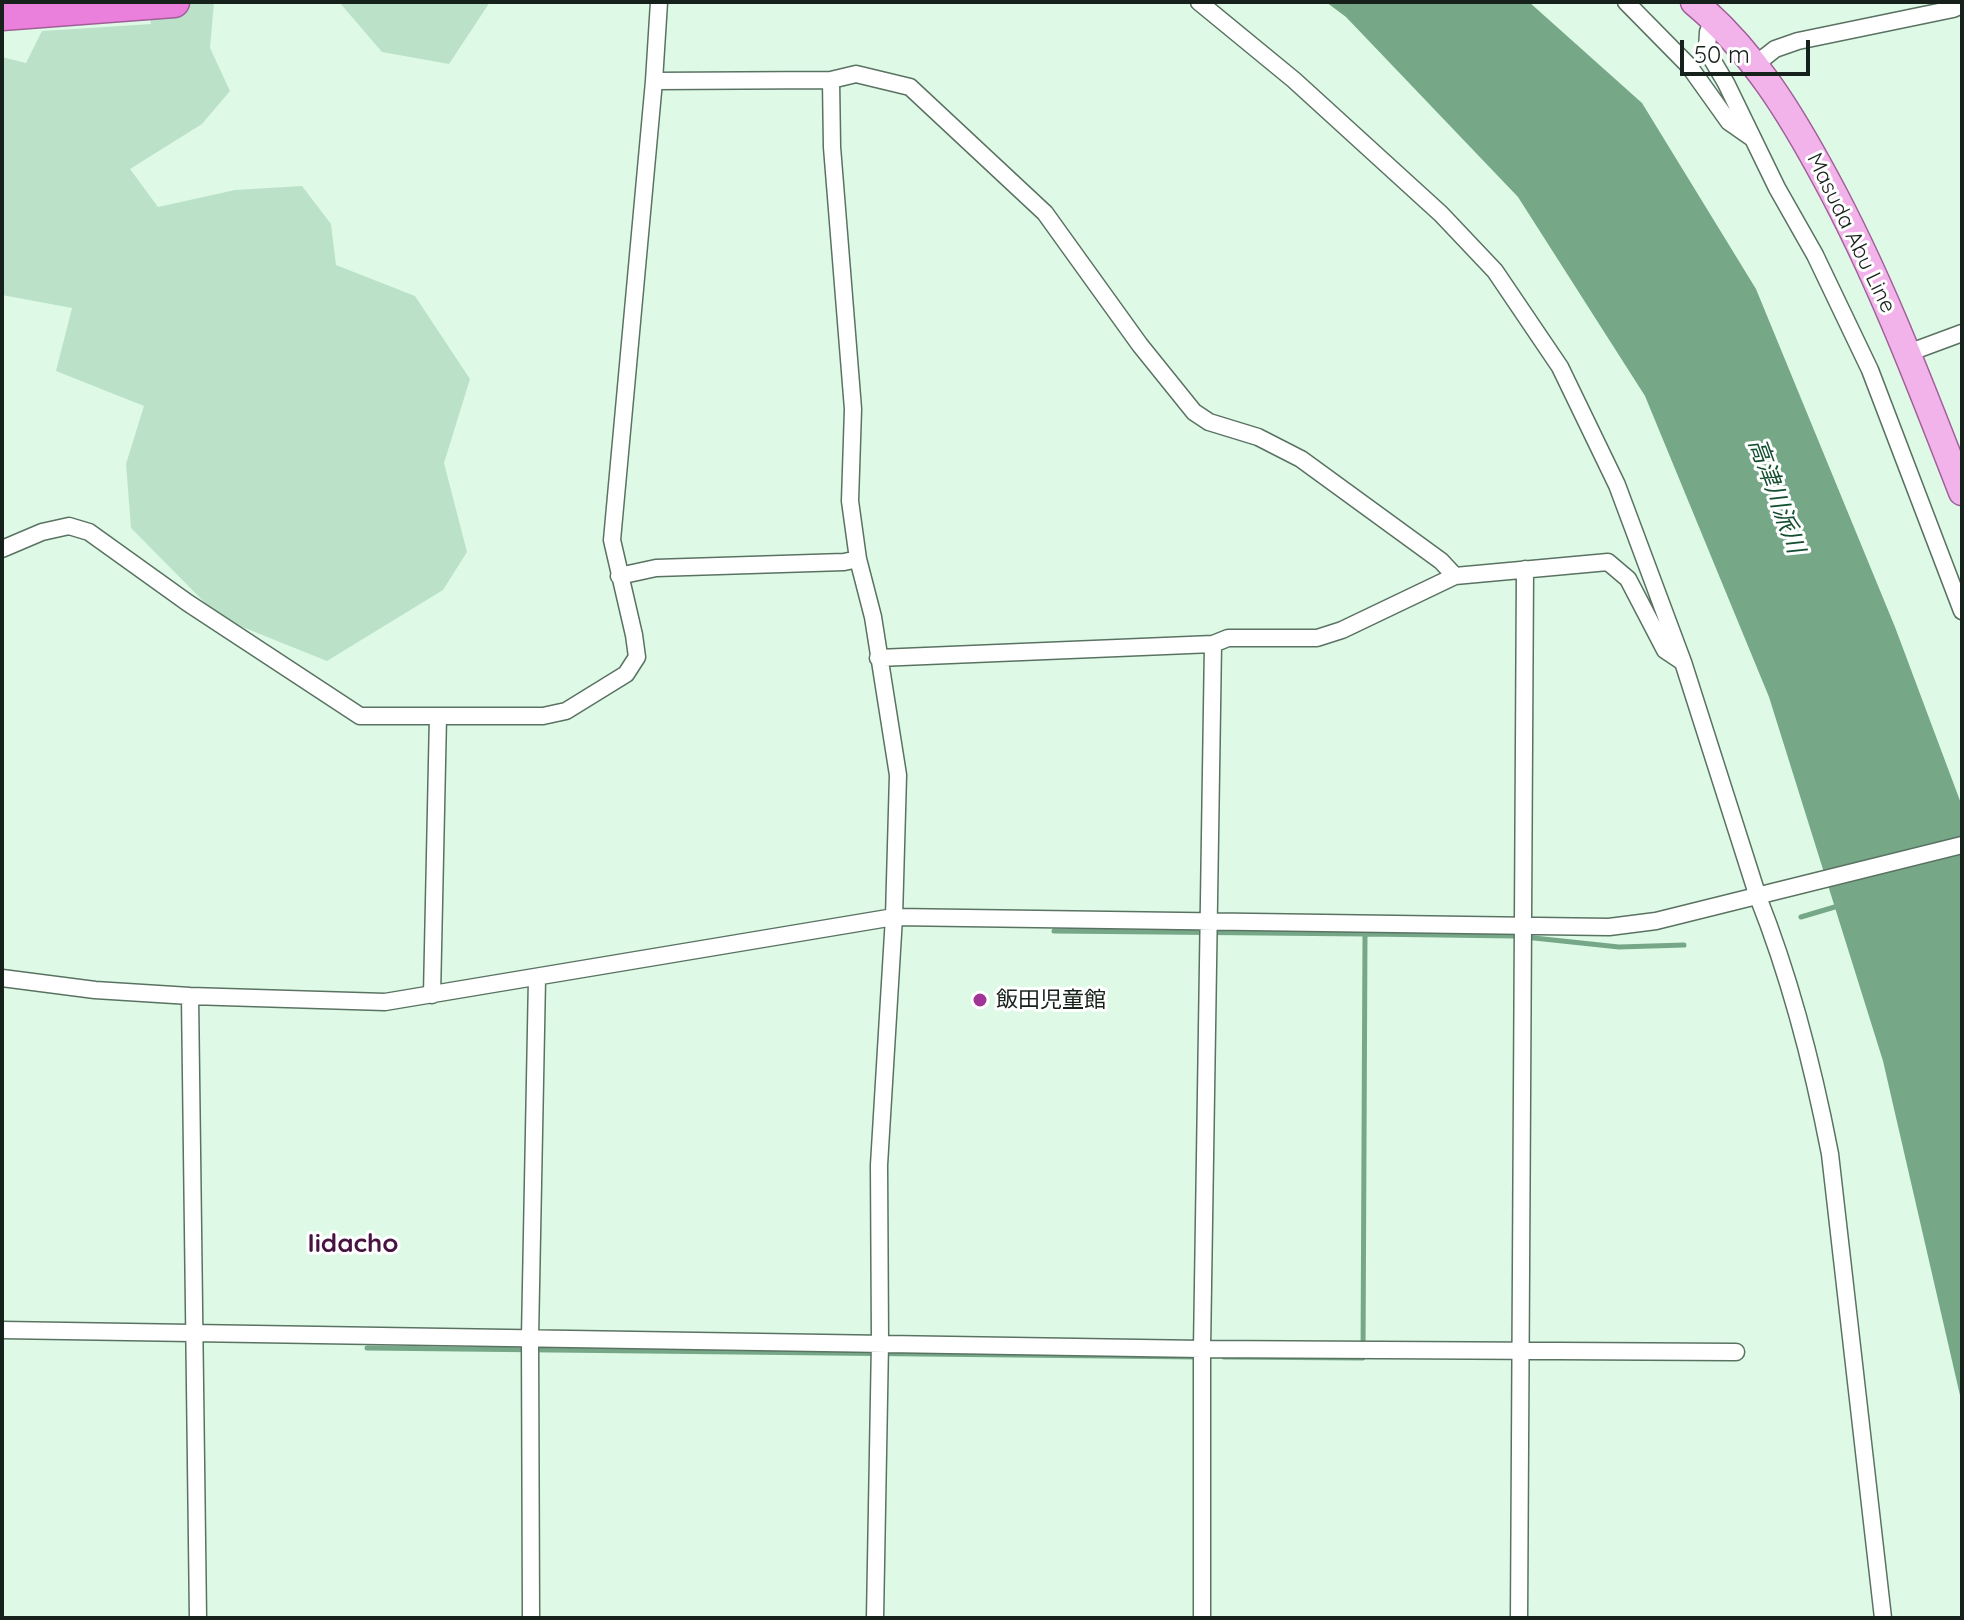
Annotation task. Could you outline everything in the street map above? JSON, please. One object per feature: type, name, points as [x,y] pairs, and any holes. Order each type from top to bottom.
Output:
[{"type":"highway","points":[[10,14],[174,2]]},
{"type":"main road","name":"Masuda Abu Line","points":[[1703,11],[1756,64],[1797,124],[1850,222],[1908,353],[1962,492]]},
{"type":"street","points":[[2,549],[42,532],[69,526],[89,532],[188,603],[360,716],[543,716],[566,711],[626,674],[637,657],[612,540],[659,2]]},
{"type":"street","points":[[1199,2],[1294,80],[1430,203],[1495,271],[1560,367],[1611,472],[1766,895],[1772,933],[1805,1040],[1830,1154],[1883,1618]]},
{"type":"street","points":[[1626,2],[1689,66],[1729,122],[1754,139]]},
{"type":"street","points":[[1756,64],[1775,49],[1798,41],[1962,5]]},
{"type":"street","points":[[1703,11],[1708,32],[1707,51],[1815,255],[1870,370],[1962,611]]},
{"type":"street","points":[[654,81],[831,80],[856,74],[910,87],[1045,213],[1140,345],[1194,412],[1209,422],[1258,437],[1301,459],[1441,561],[1455,576]]},
{"type":"street","points":[[831,80],[832,147],[853,409],[850,501],[858,559],[873,617],[898,775],[894,917],[879,1165],[880,1342],[875,1618]]},
{"type":"street","points":[[1908,353],[1962,333]]},
{"type":"street","points":[[619,576],[656,568],[858,559]]},
{"type":"street","points":[[878,658],[1213,644],[1228,638],[1317,638],[1342,630],[1455,576],[1608,562],[1628,579],[1665,650],[1683,662]]},
{"type":"street","points":[[1519,1618],[1525,569]]},
{"type":"street","points":[[1202,1618],[1202,1349],[1213,644]]},
{"type":"street","points":[[432,995],[438,716]]},
{"type":"street","points":[[2,978],[95,990],[190,996],[385,1002],[894,917],[1609,927],[1656,921],[1962,845]]},
{"type":"street","points":[[531,1618],[530,1337],[537,978]]},
{"type":"street","points":[[190,996],[198,1618]]},
{"type":"street","points":[[2,1330],[1202,1349],[1736,1352]]},
{"type":"shaded area","points":[[148,2],[214,2],[210,48],[230,91],[202,124],[130,169],[158,207],[235,190],[302,186],[331,224],[336,265],[415,296],[470,379],[444,463],[467,552],[443,590],[327,661],[220,618],[131,528],[126,464],[144,406],[56,371],[72,308],[2,295],[2,57],[26,63],[42,31],[151,24]]},
{"type":"shaded area","points":[[339,2],[490,2],[449,64],[382,52]]},
{"type":"water","name":"高津川派川","points":[[1326,2],[1529,2],[1642,103],[1756,289],[1895,627],[1962,806],[1962,1404],[1883,1061],[1769,697],[1645,396],[1518,197],[1346,17]]},
{"type":"waterway","points":[[1801,917],[1838,906]]},
{"type":"waterway","points":[[1054,931],[1365,934]]},
{"type":"waterway","points":[[1224,1357],[1363,1358],[1365,934],[1515,936],[1619,947],[1684,945]]},
{"type":"waterway","points":[[367,1348],[1198,1357]]},
{"type":"place","name":"飯田児童館","points":[[980,1000]]},
{"type":"district","name":"Iidacho","points":[[353,1244]]}]
